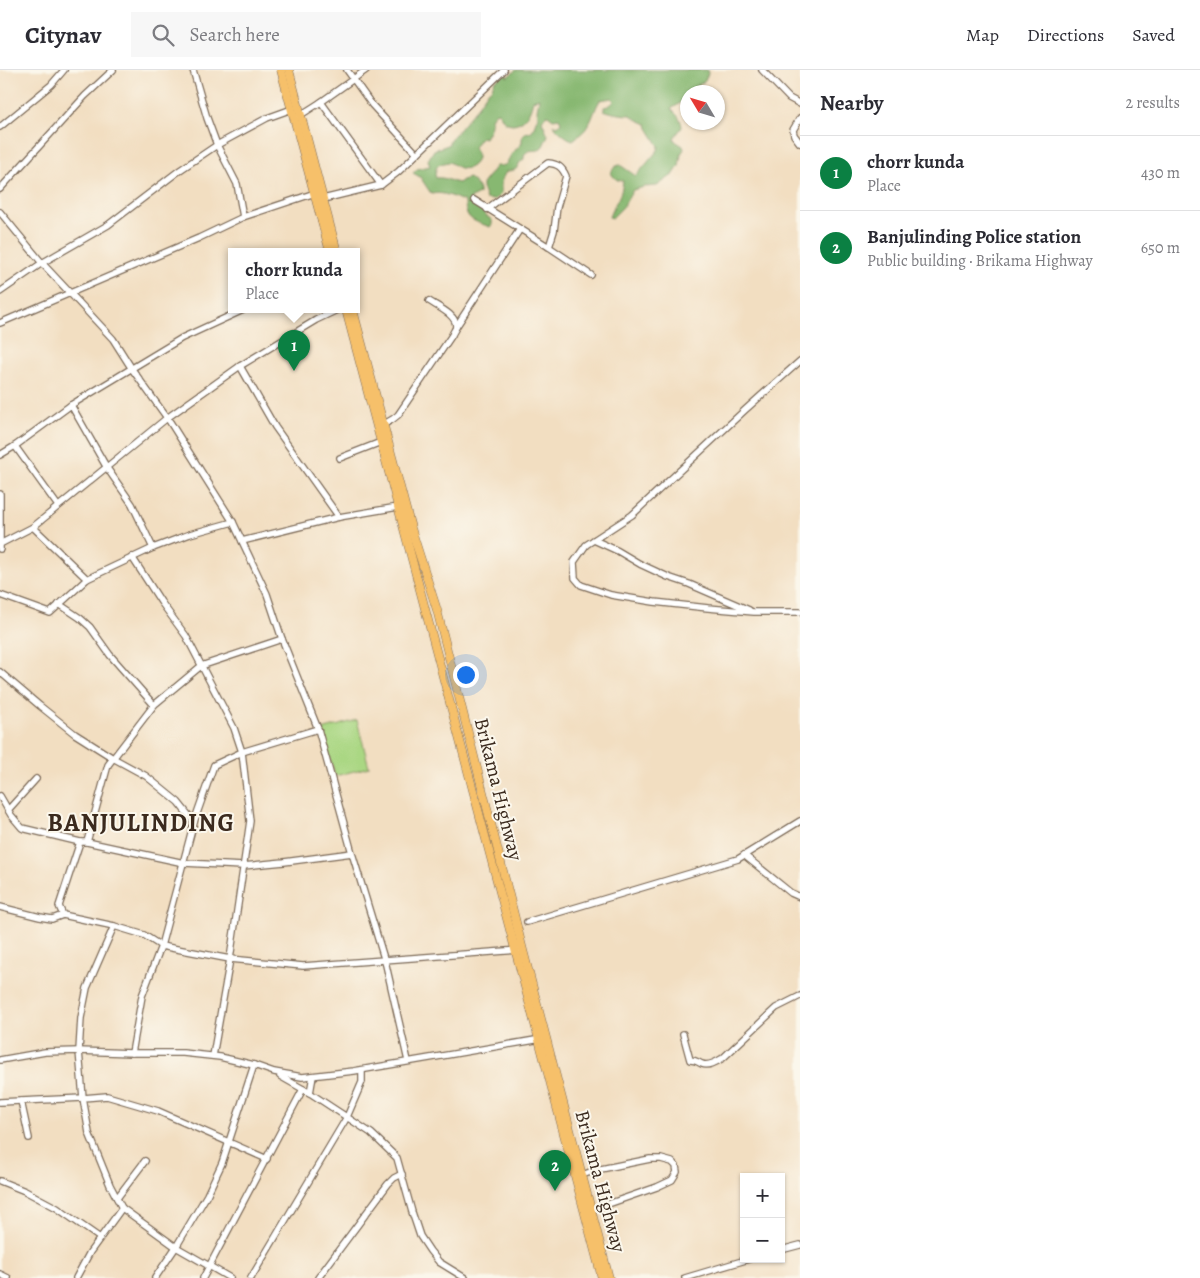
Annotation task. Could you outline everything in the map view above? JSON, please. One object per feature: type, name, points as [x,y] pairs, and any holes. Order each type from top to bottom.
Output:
[{"type":"highway","points":[[281,70],[292,109],[298,116]]},
{"type":"highway","points":[[289,70],[298,116],[336,248]]},
{"type":"highway","points":[[304,138],[315,194],[329,248]]},
{"type":"highway","name":"Brikama Highway","points":[[347,313],[437,610],[519,950]]},
{"type":"highway","name":"Brikama Highway","points":[[354,313],[380,426],[381,442],[398,507],[597,1245],[609,1278]]},
{"type":"highway","name":"Brikama Highway","points":[[568,1138],[582,1175],[591,1210],[602,1278]]},
{"type":"street","points":[[0,127],[51,85],[64,70]]},
{"type":"street","points":[[0,189],[85,96],[114,70]]},
{"type":"street","points":[[193,70],[217,145],[237,184],[243,217]]},
{"type":"street","points":[[347,70],[372,105],[417,154]]},
{"type":"street","points":[[298,116],[366,70]]},
{"type":"street","points":[[323,199],[381,185],[398,172],[504,70]]},
{"type":"street","points":[[762,70],[789,98],[800,104]]},
{"type":"street","points":[[321,102],[381,185]]},
{"type":"street","points":[[0,292],[42,263],[108,225],[180,170],[217,145],[267,118],[292,109]]},
{"type":"street","points":[[800,118],[793,130],[800,143]]},
{"type":"street","points":[[487,209],[548,163],[562,168],[566,176],[557,207],[554,231],[549,247]]},
{"type":"street","points":[[0,323],[199,238],[243,217],[315,194]]},
{"type":"street","points":[[474,200],[591,275]]},
{"type":"street","points":[[0,212],[42,263],[113,340],[167,418],[234,522],[267,594],[282,639],[318,729],[384,960],[408,1062]]},
{"type":"street","points":[[380,426],[398,415],[520,229]]},
{"type":"street","points":[[429,301],[452,316],[456,327]]},
{"type":"street","points":[[0,455],[16,446],[71,405],[182,338],[236,313]]},
{"type":"street","points":[[0,544],[33,527],[167,418],[240,366],[331,313]]},
{"type":"street","points":[[800,361],[632,515],[586,545],[574,562],[575,578],[580,585],[611,595],[654,602],[754,612],[800,612]]},
{"type":"street","points":[[240,366],[275,427],[339,518]]},
{"type":"street","points":[[71,405],[107,468],[132,504],[153,548]]},
{"type":"street","points":[[340,458],[381,442]]},
{"type":"street","points":[[16,446],[58,506]]},
{"type":"street","points":[[0,494],[0,549]]},
{"type":"street","points":[[242,541],[339,518],[398,507]]},
{"type":"street","points":[[0,595],[50,613],[87,579],[153,548],[190,534],[234,522]]},
{"type":"street","points":[[33,527],[87,579]]},
{"type":"street","points":[[594,540],[618,550],[640,564],[668,577],[754,612]]},
{"type":"street","points":[[132,557],[186,636],[234,728],[242,752],[250,821],[230,959],[213,1056]]},
{"type":"street","points":[[60,604],[90,627],[110,655],[154,705]]},
{"type":"street","points":[[87,842],[108,765],[154,705],[201,666],[282,639]]},
{"type":"street","points":[[0,672],[75,734],[146,776],[162,788],[178,802],[194,822]]},
{"type":"street","points":[[132,1053],[142,996],[161,946],[194,822],[214,765],[242,752],[318,729]]},
{"type":"street","points":[[8,810],[36,779]]},
{"type":"street","points":[[0,796],[22,828],[80,842],[184,862],[243,866],[352,853]]},
{"type":"street","points":[[527,922],[738,859],[800,821]]},
{"type":"street","points":[[63,915],[59,906],[80,842]]},
{"type":"street","points":[[744,855],[791,893],[800,897]]},
{"type":"street","points":[[0,907],[52,918],[63,915],[114,926],[144,935],[161,946],[230,959],[303,966],[519,950]]},
{"type":"street","points":[[114,926],[86,988],[81,1018],[79,1051],[83,1098],[89,1133],[110,1185],[122,1208],[176,1246],[230,1278]]},
{"type":"street","points":[[683,1034],[690,1060],[697,1060],[707,1065],[723,1058],[776,1008],[800,996]]},
{"type":"street","points":[[0,1060],[45,1052],[183,1053],[220,1057],[274,1072],[302,1077],[362,1070],[542,1038]]},
{"type":"street","points":[[155,1278],[207,1195],[222,1163],[254,1065]]},
{"type":"street","points":[[251,1278],[347,1117],[362,1082],[362,1070]]},
{"type":"street","points":[[274,1072],[347,1117],[371,1134],[397,1158],[420,1236],[439,1262],[465,1278]]},
{"type":"street","points":[[310,1093],[313,1076]]},
{"type":"street","points":[[203,1278],[303,1089]]},
{"type":"street","points":[[0,1102],[107,1096],[158,1111],[267,1160]]},
{"type":"street","points":[[21,1100],[29,1138]]},
{"type":"street","points":[[582,1175],[596,1170],[650,1159],[661,1159],[672,1162],[676,1166],[677,1172],[672,1180],[591,1210]]},
{"type":"street","points":[[117,1198],[145,1161]]},
{"type":"street","points":[[318,1278],[388,1184],[402,1174]]},
{"type":"street","points":[[0,1181],[25,1191],[57,1208],[100,1238]]},
{"type":"street","points":[[76,1278],[90,1252],[122,1208]]},
{"type":"street","points":[[785,1249],[800,1244]]},
{"type":"street","points":[[685,1278],[740,1262]]},
{"type":"street","points":[[0,1274],[8,1278]]},
{"type":"green space","points":[[516,70],[707,70],[708,73],[705,81],[698,85],[680,85],[680,103],[671,109],[680,119],[680,130],[674,138],[684,149],[679,166],[674,174],[657,186],[633,190],[623,207],[612,218],[609,217],[619,196],[623,181],[615,178],[611,173],[615,167],[620,165],[636,176],[658,150],[659,146],[647,124],[631,115],[617,114],[604,110],[604,107],[614,101],[612,98],[600,100],[588,126],[573,140],[562,134],[553,124],[559,125],[561,122],[559,118],[553,119],[548,115],[545,116],[542,121],[548,135],[543,146],[539,150],[527,152],[517,168],[506,172],[502,181],[501,193],[494,200],[486,199],[482,184],[496,166],[507,164],[511,155],[522,143],[522,135],[531,132],[533,129],[538,116],[539,98],[533,100],[525,119],[518,123],[505,122],[498,112],[495,113],[491,118],[491,126],[485,138],[481,137],[474,147],[477,158],[474,164],[469,168],[463,169],[449,162],[443,163],[437,167],[435,175],[436,178],[458,183],[469,178],[478,187],[479,192],[479,194],[471,198],[471,201],[475,206],[484,210],[485,215],[492,220],[490,227],[469,217],[465,208],[465,202],[444,194],[432,194],[420,177],[413,173],[417,169],[430,166],[428,160],[434,150],[448,145],[492,88],[494,82],[505,72],[507,77]]},
{"type":"green space","points":[[357,720],[369,767],[335,776],[322,730]]},
{"type":"place","name":"chorr kunda","points":[[294,371]]},
{"type":"place","name":"Banjulinding Police station","points":[[555,1191]]},
{"type":"district","name":"BANJULINDING","points":[[141,822]]}]
